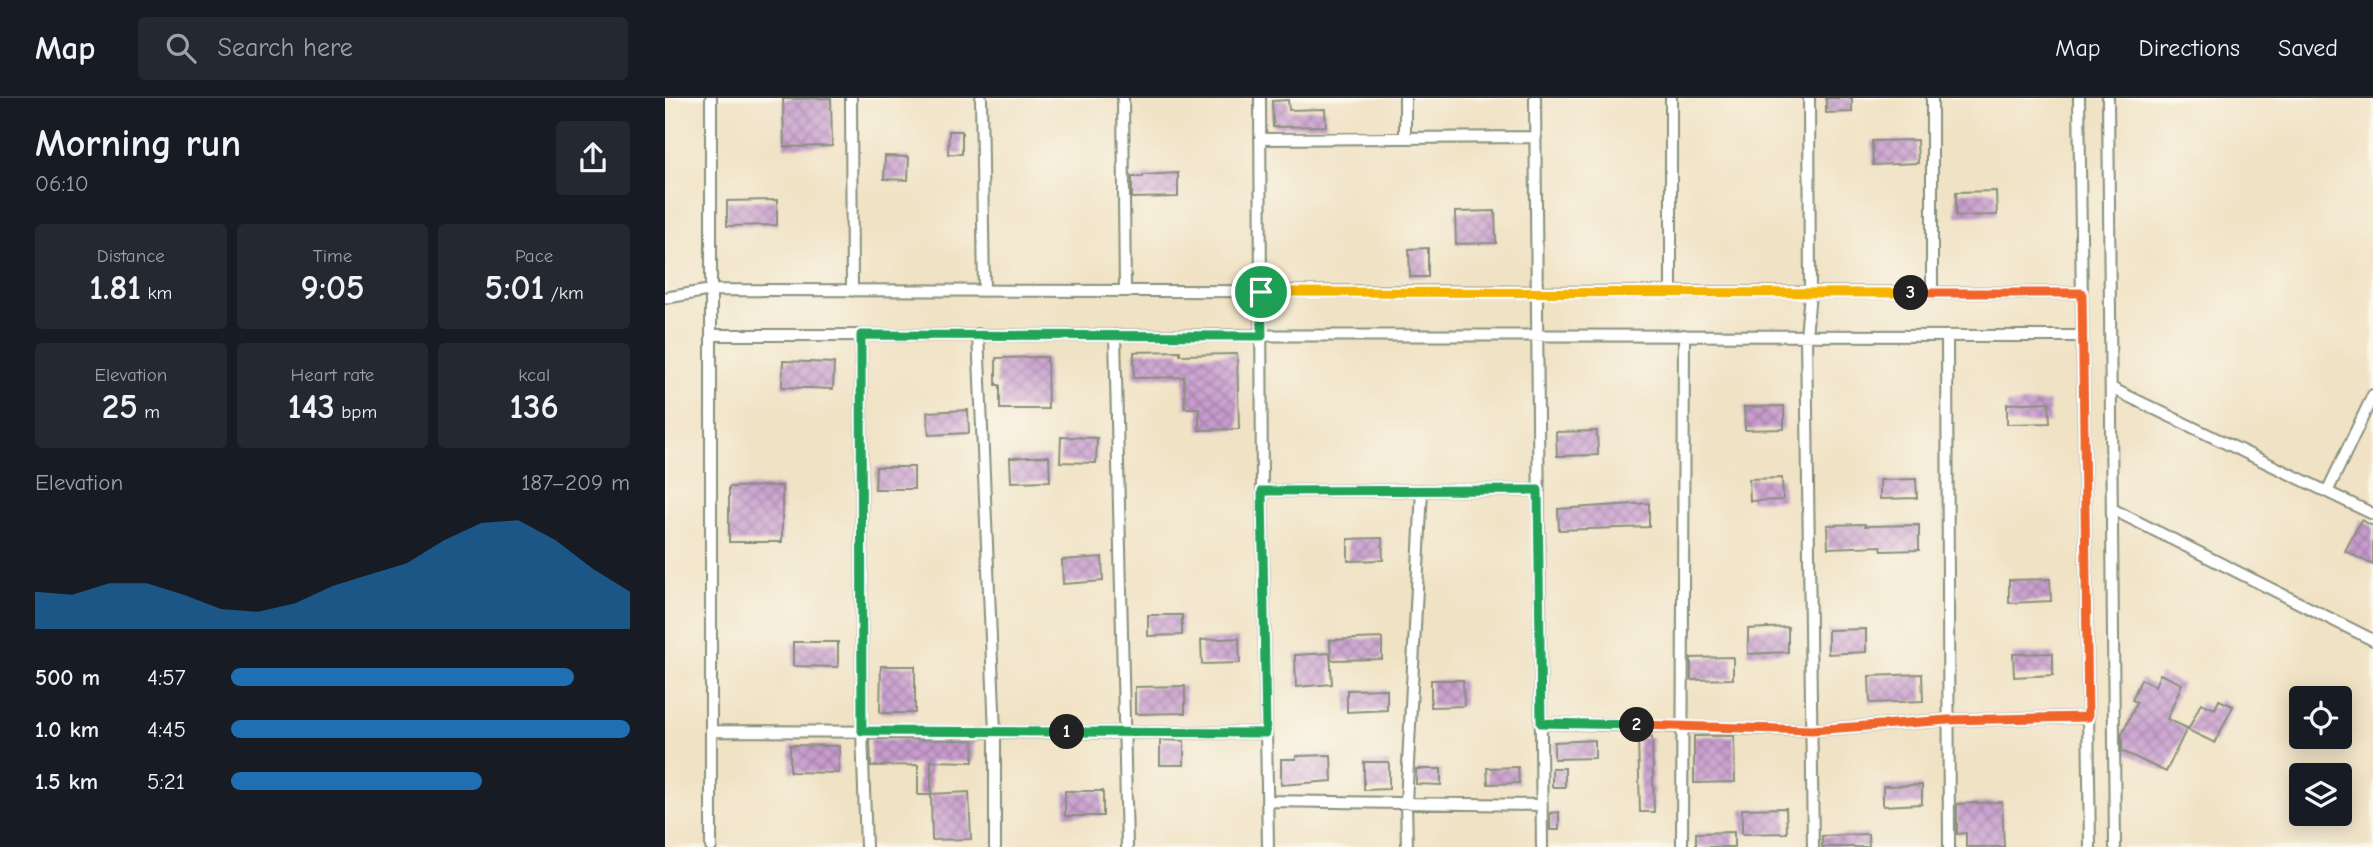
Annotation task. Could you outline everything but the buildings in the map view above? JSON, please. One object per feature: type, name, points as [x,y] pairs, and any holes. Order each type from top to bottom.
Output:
[{"type":"street","points":[[711,98],[711,847]]},
{"type":"street","points":[[851,98],[852,291]]},
{"type":"street","points":[[981,98],[984,291]]},
{"type":"street","points":[[1123,98],[1125,291]]},
{"type":"street","points":[[1260,98],[1262,491],[1268,847]]},
{"type":"street","points":[[1405,98],[1405,138]]},
{"type":"street","points":[[1535,98],[1542,847]]},
{"type":"street","points":[[1671,98],[1671,293]]},
{"type":"street","points":[[1809,98],[1810,293],[1806,335],[1813,847]]},
{"type":"street","points":[[1932,98],[1932,293]]},
{"type":"street","points":[[2079,98],[2090,847]]},
{"type":"street","points":[[2108,98],[2115,847]]},
{"type":"street","points":[[1260,139],[1536,137]]},
{"type":"street","points":[[665,298],[711,290],[2082,293]]},
{"type":"street","points":[[978,334],[995,732],[995,847]]},
{"type":"street","points":[[711,335],[2082,336]]},
{"type":"street","points":[[861,335],[862,731],[866,847]]},
{"type":"street","points":[[1115,335],[1127,847]]},
{"type":"street","points":[[1682,847],[1684,335]]},
{"type":"street","points":[[1947,336],[1949,847]]},
{"type":"street","points":[[2111,388],[2373,514]]},
{"type":"street","points":[[2327,492],[2373,395]]},
{"type":"street","points":[[1407,847],[1406,803],[1422,490]]},
{"type":"street","points":[[1262,491],[1538,490]]},
{"type":"street","points":[[2112,509],[2373,640]]},
{"type":"street","points":[[1541,723],[1812,730],[1948,720],[2088,717]]},
{"type":"street","points":[[711,731],[1266,733]]},
{"type":"street","points":[[1267,802],[1542,805]]},
{"type":"route","points":[[1261,292],[2082,293],[2088,717],[1948,720],[1812,730],[1541,723],[1538,490],[1262,491],[1266,733],[862,731],[861,335],[1262,336],[1261,292]]}]
